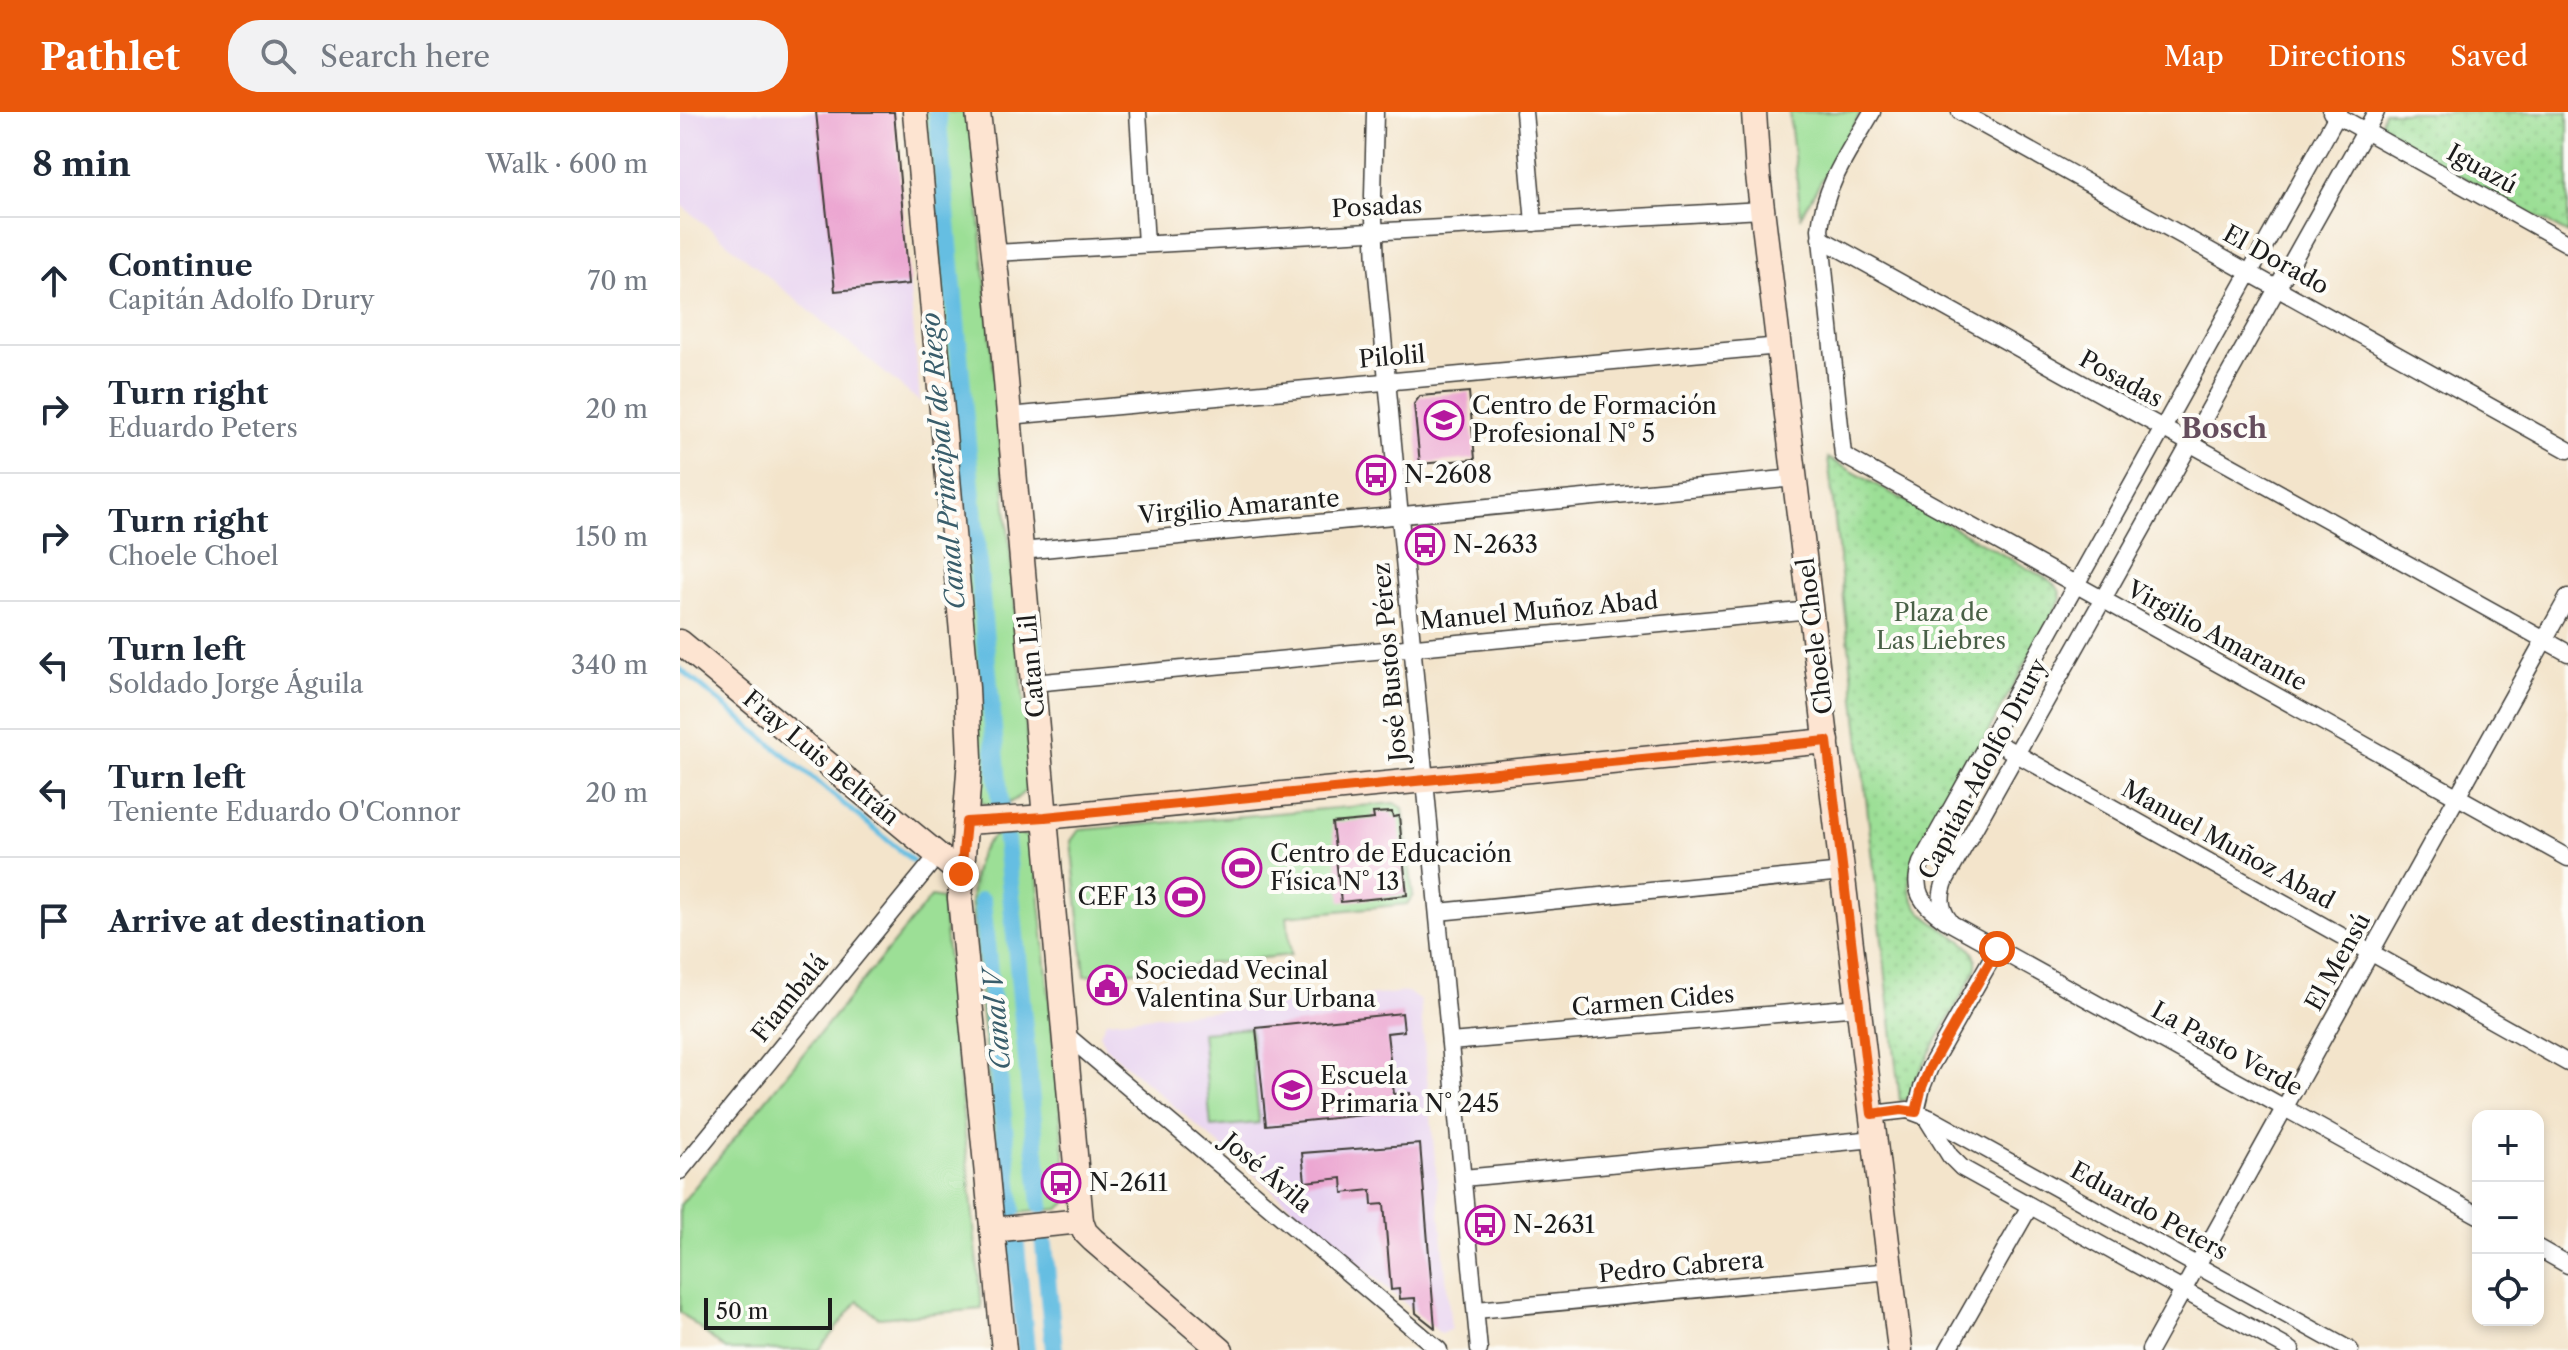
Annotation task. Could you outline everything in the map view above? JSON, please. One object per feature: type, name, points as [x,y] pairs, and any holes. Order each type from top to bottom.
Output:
[{"type":"street","points":[[915,112],[967,688],[970,758],[961,906],[1004,1350]]},
{"type":"street","name":"Catan Lil","points":[[978,112],[994,253],[1081,1221]]},
{"type":"street","points":[[1138,112],[1146,244]]},
{"type":"street","name":"José Bustos Pérez","points":[[1375,112],[1374,232],[1479,1350]]},
{"type":"street","points":[[1524,112],[1534,223]]},
{"type":"street","name":"Choele Choel","points":[[1754,112],[1762,210],[1900,1350]]},
{"type":"street","points":[[1820,238],[1822,209],[1833,181],[1872,112]]},
{"type":"street","name":"El Dorado","points":[[1960,112],[2568,450]]},
{"type":"street","name":"Capitán Adolfo Drury","points":[[1953,925],[1942,908],[1942,889],[2376,112]]},
{"type":"street","name":"Capitán Adolfo Drury","points":[[1953,925],[1922,900],[1917,874],[2336,113]]},
{"type":"street","name":"Iguazú","points":[[2336,113],[2568,244]]},
{"type":"street","name":"Posadas","points":[[994,253],[1762,210]]},
{"type":"street","name":"Posadas","points":[[1820,238],[2568,653]]},
{"type":"street","name":"Virgilio Amarante","points":[[1820,238],[1843,455],[2568,858]]},
{"type":"street","name":"Pilolil","points":[[1009,416],[1780,346]]},
{"type":"street","name":"Virgilio Amarante","points":[[1021,551],[1796,478]]},
{"type":"street","name":"El Mensú","points":[[2150,1350],[2568,597]]},
{"type":"street","name":"Manuel Muñoz Abad","points":[[1033,683],[1811,610]]},
{"type":"street","name":"Fray Luis Beltrán","points":[[680,642],[961,874]]},
{"type":"street","name":"Manuel Muñoz Abad","points":[[1990,739],[2568,1063]]},
{"type":"street","points":[[966,822],[1045,817],[1827,741]]},
{"type":"street","name":"Fiambalá","points":[[680,1171],[938,855]]},
{"type":"street","points":[[1438,912],[1843,872]]},
{"type":"street","name":"La Pasto Verde","points":[[1953,925],[2472,1212]]},
{"type":"street","points":[[1997,949],[1930,1067],[1922,1087],[1920,1114],[1955,1162],[2291,1350]]},
{"type":"street","name":"Carmen Cides","points":[[1450,1042],[1859,1007]]},
{"type":"street","name":"José Ávila","points":[[1064,1033],[1439,1350]]},
{"type":"street","points":[[1872,1114],[1901,1110],[1920,1114]]},
{"type":"street","name":"Eduardo Peters","points":[[1920,1114],[2350,1350]]},
{"type":"street","points":[[1463,1178],[1875,1139]]},
{"type":"street","points":[[1948,1350],[2030,1206]]},
{"type":"street","points":[[992,1230],[1081,1221],[1085,1232],[1093,1240],[1221,1350]]},
{"type":"street","points":[[2544,1251],[2568,1265]]},
{"type":"street","name":"Pedro Cabrera","points":[[1476,1310],[1891,1271]]},
{"type":"shaded area","points":[[682,112],[894,112],[920,402],[680,204]]},
{"type":"shaded area","name":"Escuela Primaria N° 245","points":[[1408,992],[1420,1001],[1451,1329],[1441,1334],[1105,1047],[1100,1034],[1106,1021]]},
{"type":"green space","points":[[922,112],[970,112],[1031,780],[1016,799],[993,806],[979,799]]},
{"type":"green space","points":[[1789,112],[1861,112],[1801,216]]},
{"type":"green space","points":[[2384,112],[2568,112],[2568,234],[2391,138],[2380,126]]},
{"type":"green space","name":"Plaza de Las Liebres","points":[[1828,458],[2047,579],[2061,595],[1911,872],[1911,892],[1917,907],[1969,947],[1975,958],[1975,971],[1921,1069],[1911,1095],[1900,1101]]},
{"type":"green space","name":"Centro de Educación Física N° 13","points":[[1395,803],[1403,808],[1413,895],[1407,904],[1287,916],[1291,955],[1085,976],[1071,841],[1079,830]]},
{"type":"green space","points":[[1010,830],[1028,837],[1035,849],[1068,1193],[1066,1203],[1059,1209],[1008,1214],[1000,1207],[971,901],[975,868],[984,847],[999,833]]},
{"type":"green space","points":[[931,897],[942,899],[982,1309],[879,1318],[858,1301],[819,1350],[726,1350],[680,1312],[680,1205]]},
{"type":"green space","points":[[1250,1028],[1259,1123],[1211,1127],[1202,1032]]},
{"type":"building","points":[[816,112],[894,112],[909,284],[835,291]]},
{"type":"building","name":"Centro de Formación Profesional N° 5","points":[[1469,392],[1475,459],[1420,464],[1414,404],[1420,396]]},
{"type":"building","points":[[1392,812],[1393,817],[1399,816],[1407,895],[1341,902],[1332,823],[1374,819],[1373,813]]},
{"type":"building","name":"Sociedad Vecinal Valentina Sur Urbana","points":[[1117,973],[1120,995],[1097,997],[1094,975]]},
{"type":"building","points":[[1402,1013],[1404,1031],[1387,1033],[1394,1094],[1410,1093],[1412,1110],[1266,1125],[1256,1028]]},
{"type":"building","points":[[1420,1144],[1435,1328],[1416,1313],[1415,1298],[1400,1299],[1399,1289],[1391,1290],[1384,1204],[1372,1205],[1371,1190],[1343,1193],[1342,1178],[1305,1182],[1302,1153]]},
{"type":"waterway","name":"Canal Principal de Riego","points":[[937,112],[1000,805]]},
{"type":"waterway","points":[[680,669],[913,861]]},
{"type":"waterway","name":"Canal V","points":[[1005,831],[1041,1205]]},
{"type":"waterway","name":"Canal Principal de Riego","points":[[982,901],[1012,1210]]},
{"type":"waterway","name":"Canal V","points":[[1044,1245],[1054,1350]]},
{"type":"waterway","name":"Canal Principal de Riego","points":[[1016,1246],[1026,1350]]},
{"type":"place","name":"Centro de Formación Profesional N° 5","points":[[1444,420]]},
{"type":"place","name":"N-2608","points":[[1376,475]]},
{"type":"place","name":"N-2633","points":[[1425,545]]},
{"type":"place","name":"Centro de Educación Física N° 13","points":[[1242,868]]},
{"type":"place","name":"CEF 13","points":[[1185,897]]},
{"type":"place","name":"Sociedad Vecinal Valentina Sur Urbana","points":[[1107,985]]},
{"type":"place","name":"Escuela Primaria N° 245","points":[[1292,1090]]},
{"type":"place","name":"N-2611","points":[[1061,1183]]},
{"type":"place","name":"N-2631","points":[[1485,1225]]},
{"type":"district","name":"Bosch","points":[[2224,428]]},
{"type":"route","points":[[961,874],[966,822],[1045,817],[1827,741],[1872,1114],[1901,1110],[1916,1112],[1930,1067],[1997,949]]}]
